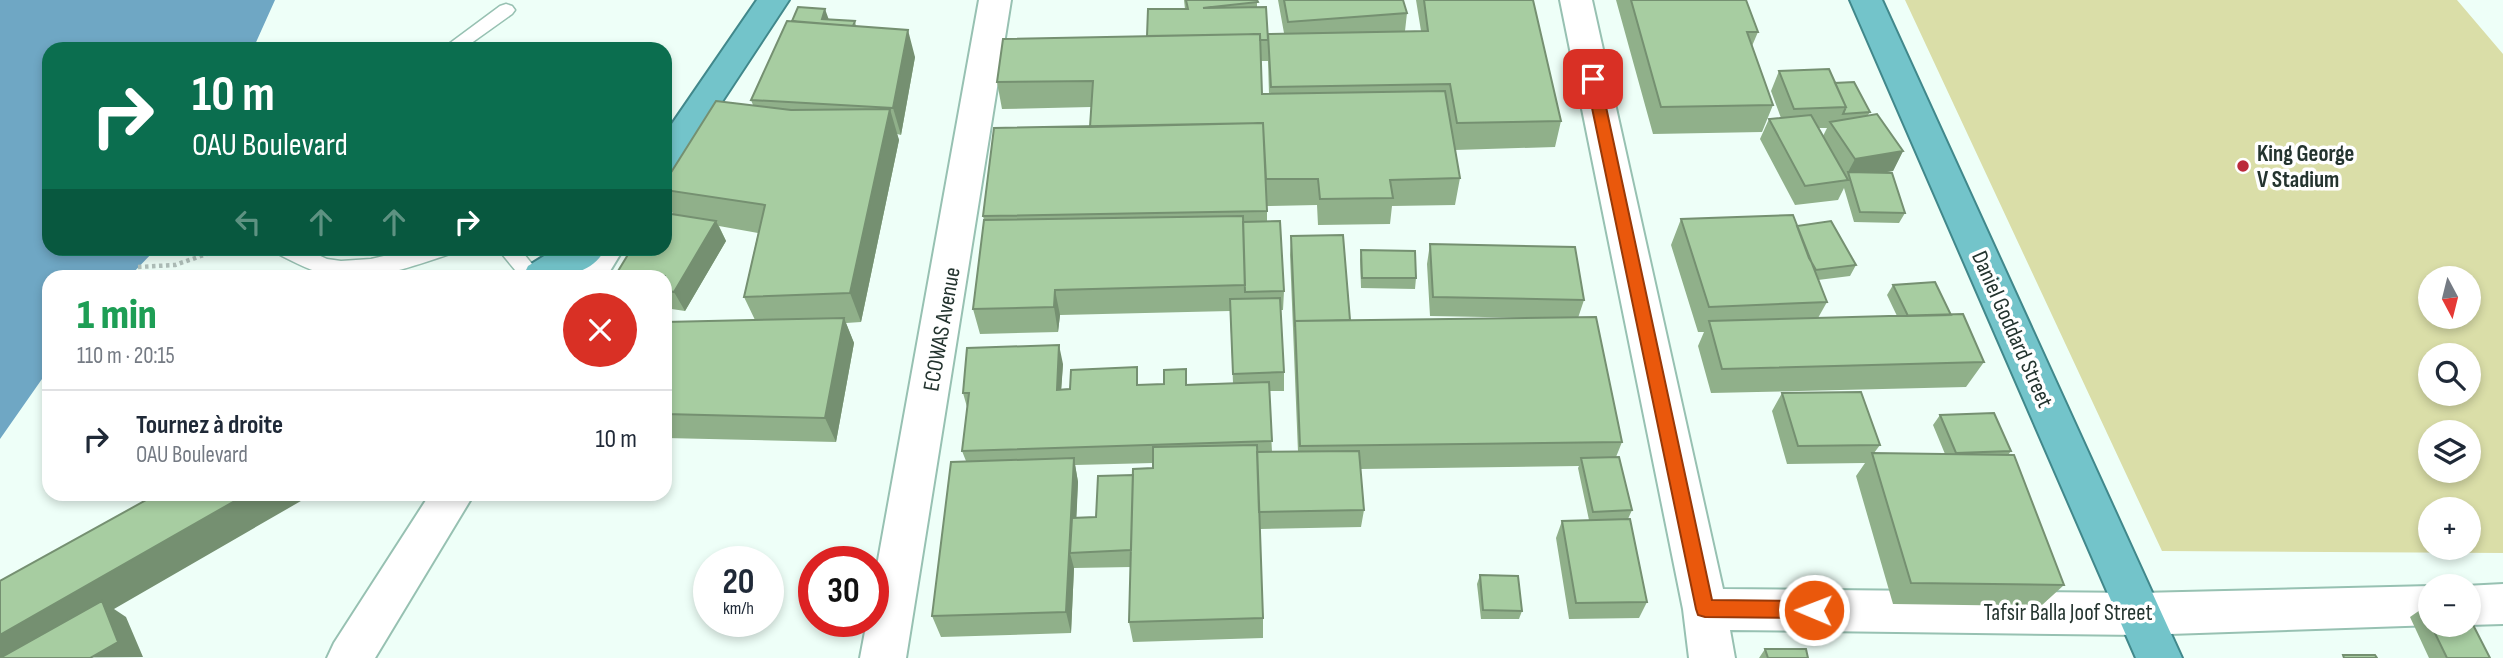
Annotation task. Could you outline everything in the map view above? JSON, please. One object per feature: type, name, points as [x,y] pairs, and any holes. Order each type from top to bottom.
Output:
[{"type":"highway","points":[[672,151],[773,0]]},
{"type":"highway","name":"Daniel Goddard Street","points":[[1866,0],[2159,658]]},
{"type":"highway","points":[[551,270],[575,256]]},
{"type":"street","name":"ECOWAS Avenue","points":[[883,658],[974,141],[995,0]]},
{"type":"street","points":[[1576,0],[1705,609],[1712,658]]},
{"type":"street","points":[[350,658],[449,501]]},
{"type":"street","points":[[2481,605],[2503,604]]},
{"type":"street","name":"Tafsir Balla Joof Street","points":[[1705,609],[2140,614],[2418,606]]},
{"type":"lane","points":[[461,42],[506,10]]},
{"type":"lane","points":[[302,256],[330,268],[356,268],[416,256]]},
{"type":"lane","points":[[514,256],[527,270]]},
{"type":"path","points":[[138,267],[175,265],[201,256]]},
{"type":"green space","name":"King George V Stadium","points":[[1905,0],[2457,0],[2503,54],[2503,553],[2481,553],[2481,497],[2418,497],[2418,553],[2162,551]]},
{"type":"water","points":[[0,0],[275,0],[256,42],[42,42],[42,256],[149,256],[136,270],[42,270],[42,379],[0,439]]},
{"type":"building","points":[[1186,0],[1257,0],[1258,2],[1203,8],[1266,7],[1268,40],[1260,40],[1260,34],[1147,36],[1148,9],[1188,9]]},
{"type":"building","points":[[1284,0],[1403,0],[1407,13],[1288,22]]},
{"type":"building","points":[[1424,0],[1533,0],[1561,121],[1457,123],[1450,84],[1271,87],[1268,34],[1428,31]]},
{"type":"building","points":[[1631,0],[1746,0],[1758,32],[1747,32],[1773,105],[1661,107]]},
{"type":"building","points":[[798,7],[825,9],[822,19],[855,21],[853,26],[792,21]]},
{"type":"building","points":[[787,21],[908,30],[893,108],[751,100]]},
{"type":"building","points":[[1260,34],[1262,94],[1445,91],[1460,178],[1390,180],[1393,198],[1320,199],[1318,179],[1266,179],[1263,123],[1090,127],[1093,81],[997,82],[1003,39]]},
{"type":"building","points":[[1829,69],[1846,107],[1794,109],[1779,71]]},
{"type":"building","points":[[1854,82],[1870,112],[1843,114],[1846,107],[1835,83]]},
{"type":"building","points":[[716,101],[791,110],[890,109],[850,293],[744,297],[765,205],[672,191],[672,171]]},
{"type":"building","points":[[1877,114],[1903,151],[1855,159],[1830,122]]},
{"type":"building","points":[[1811,115],[1848,180],[1805,186],[1769,119]]},
{"type":"building","points":[[1263,123],[1267,211],[983,216],[994,128]]},
{"type":"building","points":[[1848,172],[1892,173],[1905,213],[1860,212]]},
{"type":"building","points":[[672,214],[716,221],[674,292],[672,270],[619,270],[627,256],[672,256]]},
{"type":"building","points":[[1793,215],[1827,302],[1709,307],[1681,219]]},
{"type":"building","points":[[1243,216],[1245,285],[1055,290],[1054,307],[973,309],[984,220]]},
{"type":"building","points":[[1280,221],[1284,291],[1245,292],[1243,222]]},
{"type":"building","points":[[1831,221],[1856,265],[1816,270],[1797,226]]},
{"type":"building","points":[[1343,235],[1350,320],[1295,321],[1295,327],[1291,236]]},
{"type":"building","points":[[1430,244],[1575,247],[1584,300],[1433,297]]},
{"type":"building","points":[[1361,250],[1415,251],[1416,278],[1362,278]]},
{"type":"building","points":[[1935,282],[1951,315],[1908,316],[1893,285]]},
{"type":"building","points":[[1280,298],[1284,372],[1233,374],[1230,299]]},
{"type":"building","points":[[1963,314],[1984,362],[1722,369],[1709,321]]},
{"type":"building","points":[[1596,317],[1622,442],[1300,446],[1295,321]]},
{"type":"building","points":[[844,318],[825,418],[672,414],[672,322]]},
{"type":"building","points":[[1059,345],[1057,390],[1070,389],[1071,370],[1137,367],[1137,385],[1164,384],[1164,370],[1186,369],[1186,385],[1269,382],[1272,441],[962,451],[969,393],[963,393],[967,348]]},
{"type":"building","points":[[1861,392],[1880,445],[1798,446],[1782,393]]},
{"type":"building","points":[[1994,413],[2011,451],[1956,453],[1940,415]]},
{"type":"building","points":[[1257,445],[1263,618],[1129,622],[1133,469],[1153,468],[1153,447]]},
{"type":"building","points":[[1359,451],[1364,510],[1259,512],[1257,452]]},
{"type":"building","points":[[1872,453],[2014,455],[2064,585],[1911,583]]},
{"type":"building","points":[[1619,457],[1632,510],[1593,512],[1581,458]]},
{"type":"building","points":[[1074,458],[1066,612],[932,616],[951,462]]},
{"type":"building","points":[[1133,475],[1131,550],[1070,553],[1072,518],[1096,517],[1098,476]]},
{"type":"building","points":[[144,501],[235,501],[0,635],[0,581]]},
{"type":"building","points":[[1630,519],[1647,602],[1576,603],[1562,521]]},
{"type":"building","points":[[1480,575],[1518,576],[1522,611],[1483,610]]},
{"type":"building","points":[[102,601],[118,642],[90,658],[0,658]]},
{"type":"building","points":[[2437,637],[2479,637],[2490,658],[2447,658]]},
{"type":"building","points":[[1765,649],[1806,649],[1808,658],[1768,658]]},
{"type":"building","points":[[2343,655],[2375,655],[2377,658],[2344,658]]},
{"type":"place","name":"King George V Stadium","points":[[2243,166]]},
{"type":"route","points":[[1593,79],[1705,609],[1814,610]]}]
